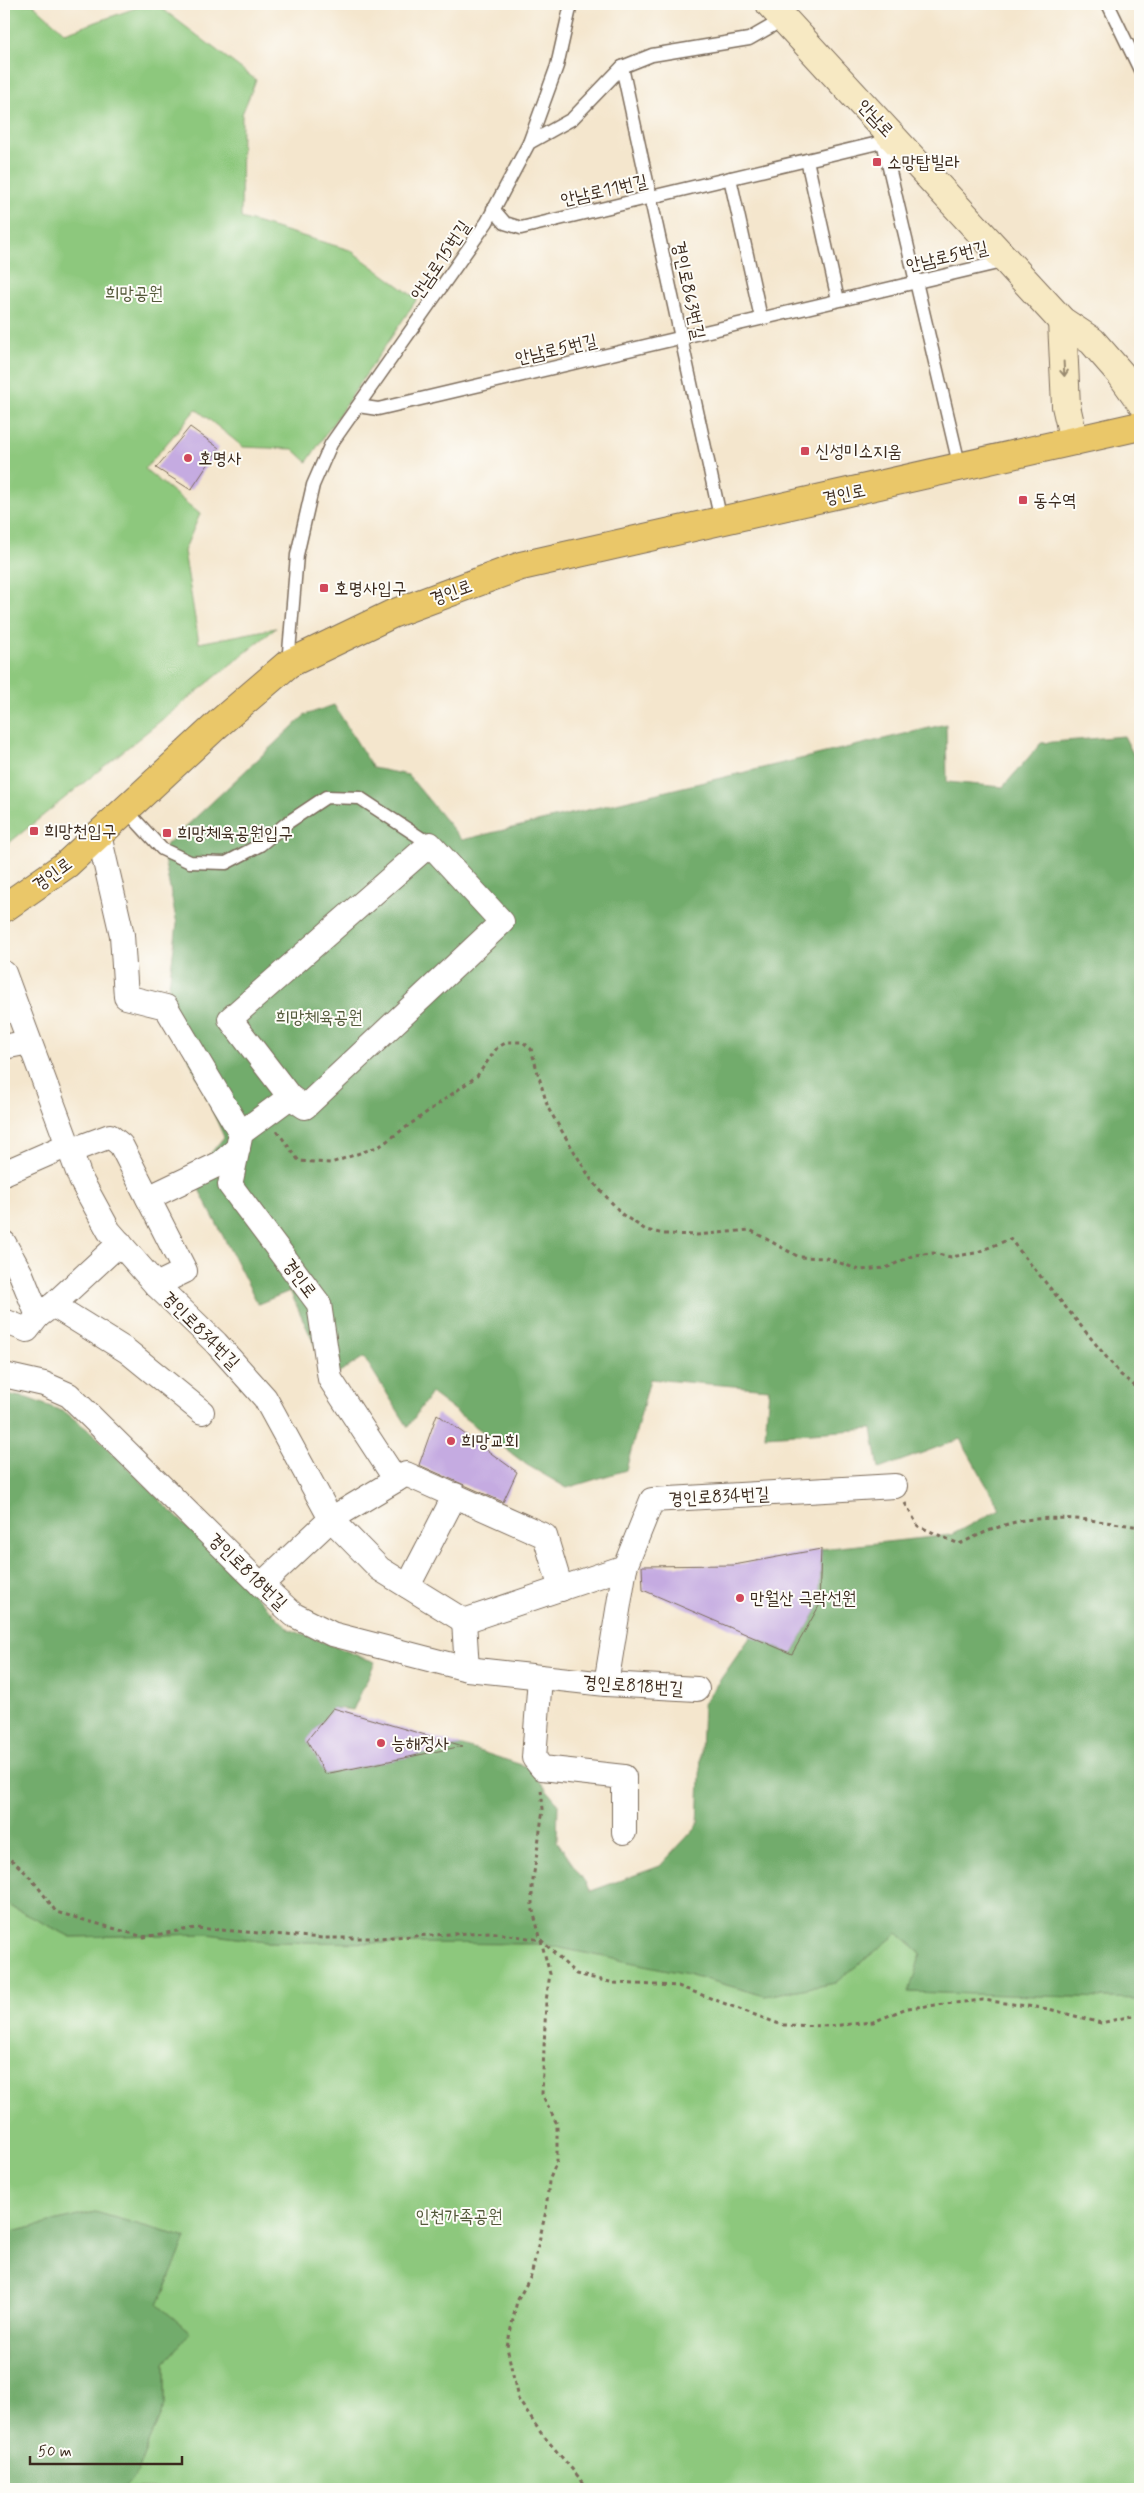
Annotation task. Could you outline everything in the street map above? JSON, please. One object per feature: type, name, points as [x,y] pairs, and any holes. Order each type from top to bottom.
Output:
[{"type":"main road","name":"경인로","points":[[4,908],[67,864],[218,724],[288,664],[392,614],[520,566],[1074,441],[1135,429]]},
{"type":"street","name":"안남로","points":[[777,11],[889,140],[1062,321],[1092,341],[1120,372],[1140,401]]},
{"type":"street","points":[[1062,321],[1066,406],[1074,441]]},
{"type":"street","points":[[99,835],[122,935],[126,997],[166,1007],[239,1140]]},
{"type":"street","points":[[430,844],[502,922],[304,1107],[290,1097],[230,1019],[430,844]]},
{"type":"street","name":"경인로834번길","points":[[4,973],[81,1180],[109,1230],[156,1285],[216,1343],[265,1398],[332,1519],[380,1569],[464,1620]]},
{"type":"street","points":[[4,1047],[29,1042]]},
{"type":"street","points":[[148,1198],[221,1163],[239,1140],[267,1114],[290,1097]]},
{"type":"street","points":[[4,1173],[69,1148],[110,1136],[121,1144],[184,1272],[156,1285]]},
{"type":"street","name":"경인로","points":[[239,1140],[230,1184],[319,1304],[330,1379],[396,1480]]},
{"type":"street","points":[[4,1173],[13,1180],[4,1192]]},
{"type":"street","points":[[4,1243],[21,1274],[46,1310],[127,1351],[202,1412]]},
{"type":"street","points":[[4,1321],[27,1330],[46,1310],[120,1243]]},
{"type":"street","name":"경인로818번길","points":[[4,1375],[44,1384],[69,1395],[260,1585],[294,1615],[332,1634],[467,1669],[606,1684],[697,1689]]},
{"type":"street","points":[[260,1585],[332,1519],[406,1474],[545,1536],[561,1589]]},
{"type":"street","name":"경인로834번길","points":[[625,1567],[652,1500],[895,1486]]},
{"type":"street","points":[[408,1586],[454,1496]]},
{"type":"street","points":[[467,1669],[464,1620],[625,1567],[606,1684]]},
{"type":"street","points":[[540,1677],[534,1758],[542,1768],[624,1777],[624,1832]]},
{"type":"lane","points":[[529,143],[557,66],[571,4]]},
{"type":"lane","points":[[1108,4],[1140,70]]},
{"type":"lane","points":[[529,143],[572,118],[622,68],[652,55],[749,39],[777,11]]},
{"type":"lane","name":"경인로863번길","points":[[622,68],[721,521]]},
{"type":"lane","points":[[889,140],[916,282],[960,468]]},
{"type":"lane","name":"안남로11번길","points":[[492,209],[505,223],[521,228],[889,140]]},
{"type":"lane","name":"안남로15번길","points":[[288,664],[297,555],[313,485],[331,444],[487,222],[492,209],[506,188],[529,143]]},
{"type":"lane","points":[[806,160],[838,300]]},
{"type":"lane","points":[[730,178],[761,318]]},
{"type":"lane","name":"안남로5번길","points":[[358,406],[378,409],[1006,261]]},
{"type":"lane","points":[[126,810],[162,849],[190,862],[226,863],[260,845],[287,823],[326,797],[360,798],[430,844]]},
{"type":"path","points":[[267,1114],[281,1137],[300,1161],[331,1163],[380,1146],[477,1076],[497,1048],[507,1042],[523,1042],[531,1049],[548,1108],[592,1181],[623,1215],[646,1230],[664,1234],[697,1235],[750,1230],[799,1257],[826,1258],[860,1270],[886,1268],[914,1255],[933,1253],[951,1257],[975,1253],[1010,1239],[1121,1375],[1140,1390]]},
{"type":"path","points":[[895,1486],[918,1526],[959,1544],[986,1531],[1035,1519],[1074,1519],[1140,1527]]},
{"type":"path","points":[[539,1764],[543,1810],[532,1887],[532,1907],[550,1974],[546,2002],[542,2094],[557,2124],[557,2160],[549,2181],[546,2211],[531,2276],[517,2300],[507,2348],[518,2399],[541,2433],[589,2489]]},
{"type":"path","points":[[4,1855],[19,1865],[34,1880],[56,1912],[144,1937],[195,1928],[332,1938],[375,1938],[490,1932],[541,1940],[576,1974],[614,1984],[678,1986],[782,2025],[830,2026],[873,2022],[907,2008],[983,2000],[1049,2009],[1101,2023],[1140,2014]]},
{"type":"green space","name":"희망공원","points":[[4,4],[33,4],[65,33],[147,4],[156,4],[256,80],[242,114],[241,218],[350,250],[417,299],[307,462],[293,449],[243,447],[196,409],[145,469],[200,514],[184,551],[199,643],[276,628],[4,847]]},
{"type":"green space","name":"희망체육공원","points":[[334,705],[373,768],[408,775],[462,840],[946,724],[947,782],[1003,787],[1041,743],[1124,736],[1140,767],[1140,1999],[909,1992],[921,1953],[898,1933],[835,1983],[765,1996],[688,1974],[541,1944],[266,1942],[208,1934],[71,1937],[4,1903],[4,1394],[27,1398],[65,1412],[96,1436],[289,1629],[375,1662],[353,1710],[333,1708],[307,1740],[325,1774],[463,1746],[528,1767],[558,1803],[557,1841],[591,1891],[660,1866],[698,1825],[703,1704],[751,1636],[792,1654],[819,1606],[821,1549],[951,1535],[1000,1509],[960,1439],[879,1469],[872,1429],[765,1436],[769,1389],[650,1379],[626,1470],[567,1488],[527,1465],[431,1393],[408,1427],[364,1357],[330,1379],[290,1291],[258,1304],[192,1176],[224,1137],[166,1007],[177,924],[162,849],[305,715]]},
{"type":"green space","name":"인천가족공원","points":[[4,1903],[71,1937],[208,1934],[266,1942],[541,1944],[688,1974],[765,1996],[835,1983],[898,1933],[921,1953],[910,1992],[1140,1999],[1140,2489],[124,2489],[134,2479],[165,2404],[165,2364],[190,2332],[158,2305],[186,2238],[95,2212],[4,2234]]},
{"type":"green space","points":[[95,2212],[186,2238],[158,2305],[190,2332],[165,2364],[165,2404],[134,2479],[124,2489],[4,2489],[4,2234]]},
{"type":"building","name":"호명사","points":[[190,427],[219,448],[191,490],[156,468]]},
{"type":"building","name":"희망교회","points":[[437,1414],[517,1472],[503,1502],[419,1465]]},
{"type":"building","name":"만월산 극락선원","points":[[821,1549],[819,1606],[792,1654],[643,1590],[642,1566],[734,1565]]},
{"type":"building","name":"능해정사","points":[[333,1708],[463,1746],[325,1774],[307,1740]]},
{"type":"place","name":"소망탑빌라","points":[[877,162]]},
{"type":"place","name":"신성미소지움","points":[[805,451]]},
{"type":"place","name":"호명사","points":[[188,458]]},
{"type":"place","name":"동수역","points":[[1023,500]]},
{"type":"place","name":"호명사입구","points":[[324,588]]},
{"type":"place","name":"희망천입구","points":[[34,831]]},
{"type":"place","name":"희망체육공원입구","points":[[167,833]]},
{"type":"place","name":"희망교회","points":[[451,1441]]},
{"type":"place","name":"만월산 극락선원","points":[[740,1598]]},
{"type":"place","name":"능해정사","points":[[381,1743]]}]
